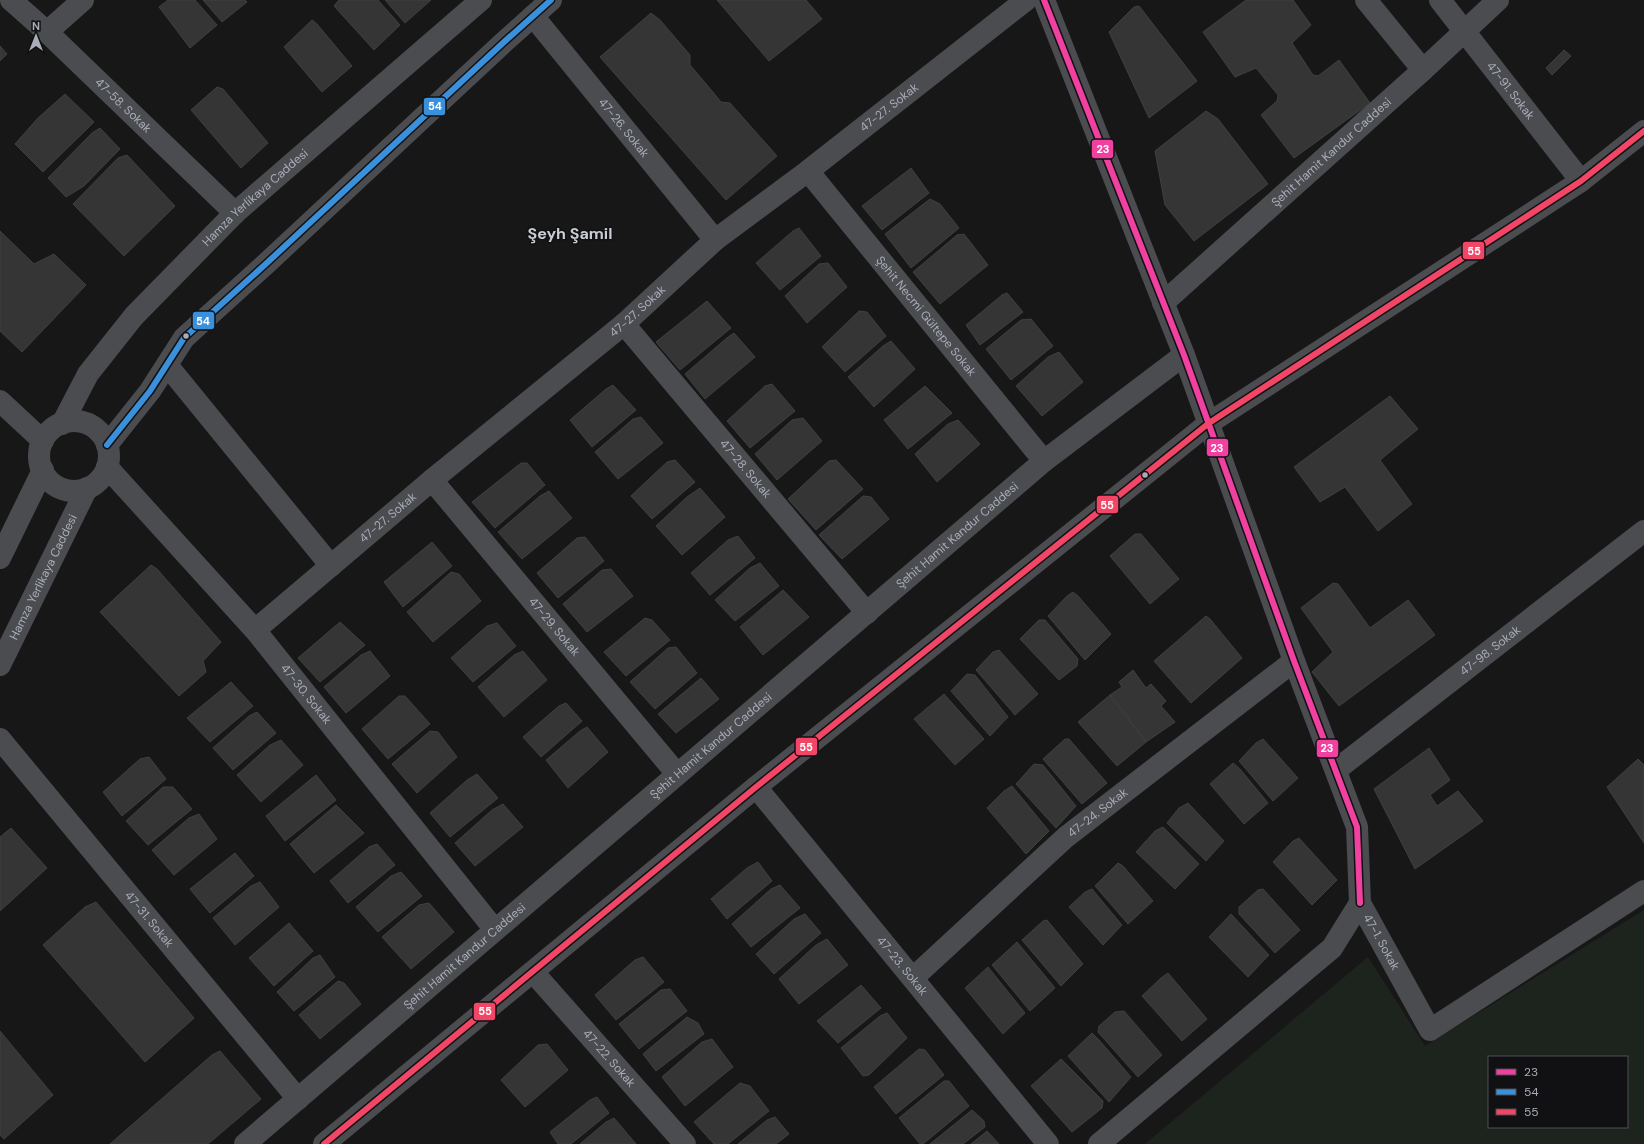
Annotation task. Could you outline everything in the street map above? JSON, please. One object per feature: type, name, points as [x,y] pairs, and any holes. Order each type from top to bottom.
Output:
[{"type":"street","name":"47-58. Sokak","points":[[11,0],[235,213]]},
{"type":"street","points":[[46,32],[83,0]]},
{"type":"street","name":"Hamza Yerlikaya Caddesi","points":[[62,424],[88,374],[134,316],[235,213],[481,0]]},
{"type":"street","points":[[107,445],[150,391],[184,338],[269,262],[551,0]]},
{"type":"street","name":"47-27. Sokak","points":[[255,630],[432,480],[624,324],[716,240],[808,171],[1026,0]]},
{"type":"street","points":[[1044,0],[1164,302],[1294,661],[1357,827],[1360,902]]},
{"type":"street","points":[[1366,0],[1423,70]]},
{"type":"street","name":"47-91. Sokak","points":[[1440,0],[1581,181]]},
{"type":"street","name":"Şehit Hamit Kandur Caddesi","points":[[1164,302],[1423,70],[1498,0]]},
{"type":"street","name":"47-26. Sokak","points":[[533,16],[716,240]]},
{"type":"street","points":[[324,1144],[756,787],[1209,423],[1581,181],[1644,131]]},
{"type":"street","name":"Şehit Necmi Gültepe Sokak","points":[[808,171],[1044,461]]},
{"type":"street","name":"47-28. Sokak","points":[[624,324],[867,613]]},
{"type":"street","name":"Şehit Hamit Kandur Caddesi","points":[[244,1144],[1044,461],[1184,355]]},
{"type":"street","points":[[167,365],[331,566]]},
{"type":"street","points":[[0,402],[43,441]]},
{"type":"street","points":[[75,421],[88,424],[98,431],[107,445],[109,454],[107,467],[100,480],[87,488],[70,490],[62,488],[50,481],[43,470],[40,454],[43,441],[51,431],[62,424],[75,421]]},
{"type":"street","name":"47-30. Sokak","points":[[107,467],[255,630],[495,930]]},
{"type":"street","points":[[0,558],[43,470]]},
{"type":"street","name":"47-29. Sokak","points":[[432,480],[677,774]]},
{"type":"street","name":"Hamza Yerlikaya Caddesi","points":[[0,666],[87,488]]},
{"type":"street","name":"47-98. Sokak","points":[[1336,770],[1644,531]]},
{"type":"street","name":"47-24. Sokak","points":[[913,978],[1066,837],[1294,661]]},
{"type":"street","name":"47-31. Sokak","points":[[0,739],[298,1099]]},
{"type":"street","name":"47-23. Sokak","points":[[756,787],[1048,1144]]},
{"type":"street","name":"47-1. Sokak","points":[[1099,1144],[1332,948],[1360,902],[1430,1030],[1644,892]]},
{"type":"street","name":"47-22. Sokak","points":[[533,972],[685,1144]]},
{"type":"shaded area","points":[[1644,910],[1644,1144],[1145,1144],[1368,957],[1425,1046]]},
{"type":"building","points":[[168,0],[195,0],[217,25],[190,48],[159,7]]},
{"type":"building","points":[[203,0],[245,0],[247,2],[222,22]]},
{"type":"building","points":[[339,0],[378,0],[400,25],[374,50],[334,6]]},
{"type":"building","points":[[385,0],[431,0],[405,23]]},
{"type":"building","points":[[717,0],[806,0],[822,19],[769,61]]},
{"type":"building","points":[[1246,0],[1293,0],[1311,25],[1292,43],[1313,75],[1318,76],[1339,60],[1370,103],[1294,158],[1261,115],[1277,101],[1278,95],[1256,68],[1235,77],[1203,32]]},
{"type":"building","points":[[1139,6],[1197,81],[1149,118],[1109,32],[1134,7]]},
{"type":"building","points":[[651,13],[660,20],[690,55],[690,65],[721,102],[730,103],[777,156],[726,200],[600,57]]},
{"type":"building","points":[[312,20],[352,66],[322,92],[284,47]]},
{"type":"building","points":[[0,46],[7,54],[0,61]]},
{"type":"building","points":[[1564,50],[1571,56],[1552,75],[1546,68]]},
{"type":"building","points":[[217,87],[223,89],[268,143],[241,168],[191,110]]},
{"type":"building","points":[[65,94],[94,122],[43,172],[15,144],[38,118]]},
{"type":"building","points":[[1206,111],[1218,119],[1268,184],[1194,241],[1165,205],[1155,151]]},
{"type":"building","points":[[100,128],[120,149],[84,186],[66,197],[48,178],[92,133]]},
{"type":"building","points":[[127,155],[175,206],[124,256],[73,204],[118,158]]},
{"type":"building","points":[[911,168],[929,193],[882,230],[862,206]]},
{"type":"building","points":[[930,199],[940,204],[959,228],[911,268],[885,234]]},
{"type":"building","points":[[799,228],[821,256],[780,290],[756,263],[793,231]]},
{"type":"building","points":[[0,231],[34,264],[54,254],[86,285],[22,352],[0,331]]},
{"type":"building","points":[[964,234],[988,265],[940,304],[913,272],[957,235]]},
{"type":"building","points":[[828,263],[847,287],[807,323],[785,296],[819,264]]},
{"type":"building","points":[[1007,293],[1023,312],[980,345],[966,325],[1002,295]]},
{"type":"building","points":[[707,301],[731,328],[680,370],[656,342]]},
{"type":"building","points":[[859,311],[867,312],[886,336],[845,372],[822,347]]},
{"type":"building","points":[[1031,319],[1053,346],[1011,380],[986,349],[1021,320]]},
{"type":"building","points":[[734,333],[755,357],[705,399],[685,374]]},
{"type":"building","points":[[891,341],[915,369],[874,407],[848,377],[883,346]]},
{"type":"building","points":[[1059,352],[1083,382],[1042,416],[1016,386],[1048,357]]},
{"type":"building","points":[[772,384],[795,411],[750,448],[727,421],[765,386]]},
{"type":"building","points":[[613,385],[636,410],[592,447],[570,420],[606,389]]},
{"type":"building","points":[[925,386],[952,413],[908,449],[884,420]]},
{"type":"building","points":[[1390,396],[1418,429],[1380,460],[1412,504],[1378,531],[1345,487],[1320,502],[1294,467]]},
{"type":"building","points":[[641,417],[663,443],[618,479],[595,452],[633,419]]},
{"type":"building","points":[[803,418],[822,441],[777,480],[755,454],[792,420]]},
{"type":"building","points":[[958,420],[980,444],[937,482],[915,454],[948,424]]},
{"type":"building","points":[[675,460],[695,482],[652,519],[631,496],[667,462]]},
{"type":"building","points":[[836,460],[863,489],[816,530],[788,499],[829,461]]},
{"type":"building","points":[[521,463],[527,463],[545,485],[495,528],[472,502]]},
{"type":"building","points":[[700,488],[725,517],[682,555],[656,526],[687,497]]},
{"type":"building","points":[[549,491],[572,518],[522,559],[498,532],[540,496]]},
{"type":"building","points":[[863,496],[871,497],[889,519],[842,559],[819,535]]},
{"type":"building","points":[[1135,534],[1141,534],[1179,579],[1150,604],[1110,556]]},
{"type":"building","points":[[738,536],[755,558],[710,595],[691,573],[728,540]]},
{"type":"building","points":[[585,537],[604,561],[558,598],[537,573],[577,538]]},
{"type":"building","points":[[432,542],[452,566],[403,607],[384,582]]},
{"type":"building","points":[[760,563],[779,586],[735,621],[715,600],[750,568]]},
{"type":"building","points":[[151,565],[157,569],[221,642],[203,661],[206,672],[179,696],[100,612]]},
{"type":"building","points":[[611,569],[633,596],[587,632],[563,604],[602,570]]},
{"type":"building","points":[[451,572],[459,574],[481,601],[433,642],[407,612]]},
{"type":"building","points":[[1333,583],[1338,584],[1370,628],[1408,600],[1435,635],[1339,706],[1312,672],[1333,652],[1301,608]]},
{"type":"building","points":[[783,590],[809,617],[763,655],[740,627]]},
{"type":"building","points":[[1073,592],[1111,634],[1085,660],[1048,616],[1067,596]]},
{"type":"building","points":[[1206,616],[1242,658],[1191,703],[1154,661]]},
{"type":"building","points":[[645,618],[652,620],[670,640],[626,676],[604,652]]},
{"type":"building","points":[[1039,620],[1045,620],[1078,659],[1077,666],[1059,680],[1020,639]]},
{"type":"building","points":[[340,622],[365,645],[320,682],[298,658]]},
{"type":"building","points":[[497,623],[516,646],[473,682],[451,658],[487,626]]},
{"type":"building","points":[[676,647],[697,673],[655,709],[630,682],[668,648]]},
{"type":"building","points":[[999,650],[1038,694],[1015,715],[976,670],[993,652]]},
{"type":"building","points":[[370,651],[390,676],[346,713],[324,687],[361,655]]},
{"type":"building","points":[[523,651],[547,680],[504,717],[478,687],[514,655]]},
{"type":"building","points":[[1133,670],[1146,688],[1151,684],[1166,701],[1161,706],[1175,722],[1146,742],[1110,695],[1122,687],[1119,682]]},
{"type":"building","points":[[967,674],[975,675],[1008,717],[990,736],[951,691]]},
{"type":"building","points":[[701,678],[719,699],[676,733],[658,714]]},
{"type":"building","points":[[231,682],[253,706],[210,742],[187,718]]},
{"type":"building","points":[[944,694],[984,739],[955,765],[914,719]]},
{"type":"building","points":[[1110,695],[1146,742],[1117,766],[1078,722]]},
{"type":"building","points":[[399,696],[405,696],[430,724],[388,759],[362,729]]},
{"type":"building","points":[[566,703],[582,721],[541,757],[523,737],[559,706]]},
{"type":"building","points":[[257,712],[276,733],[233,770],[213,748],[249,716]]},
{"type":"building","points":[[587,727],[608,752],[568,788],[546,760],[580,731]]},
{"type":"building","points":[[430,731],[438,732],[457,757],[417,793],[392,764]]},
{"type":"building","points":[[1065,739],[1069,739],[1107,783],[1082,804],[1043,759]]},
{"type":"building","points":[[1263,739],[1298,778],[1273,801],[1239,761],[1256,743]]},
{"type":"building","points":[[281,740],[303,765],[261,802],[237,775],[270,745]]},
{"type":"building","points":[[1429,748],[1450,780],[1430,795],[1437,806],[1458,791],[1483,821],[1415,869],[1374,789]]},
{"type":"building","points":[[149,757],[166,779],[122,816],[103,792],[140,759]]},
{"type":"building","points":[[1638,759],[1644,765],[1644,843],[1607,787]]},
{"type":"building","points":[[1233,763],[1240,769],[1268,803],[1244,824],[1210,784]]},
{"type":"building","points":[[1034,764],[1043,765],[1076,806],[1056,828],[1016,784]]},
{"type":"building","points":[[477,774],[498,798],[450,837],[430,813],[467,780]]},
{"type":"building","points":[[316,775],[336,800],[285,841],[266,816]]},
{"type":"building","points":[[1012,786],[1049,831],[1026,854],[987,808],[1004,791]]},
{"type":"building","points":[[163,787],[173,787],[192,809],[148,845],[126,821]]},
{"type":"building","points":[[1188,803],[1224,841],[1206,861],[1167,823],[1179,808]]},
{"type":"building","points":[[503,804],[523,827],[475,866],[455,843],[492,810]]},
{"type":"building","points":[[336,805],[364,833],[314,873],[290,844]]},
{"type":"building","points":[[199,814],[217,839],[174,875],[152,850],[189,818]]},
{"type":"building","points":[[1163,827],[1199,864],[1175,889],[1136,852],[1155,831]]},
{"type":"building","points":[[11,828],[47,868],[0,911],[0,837]]},
{"type":"building","points":[[1299,838],[1337,880],[1312,905],[1273,862],[1293,841]]},
{"type":"building","points":[[377,844],[395,865],[348,903],[330,881],[369,847]]},
{"type":"building","points":[[235,853],[254,876],[210,913],[190,889]]},
{"type":"building","points":[[758,862],[772,881],[727,919],[711,899],[747,868]]},
{"type":"building","points":[[1118,863],[1123,866],[1153,901],[1128,924],[1095,886]]},
{"type":"building","points":[[401,872],[422,896],[378,932],[356,907],[391,876]]},
{"type":"building","points":[[260,882],[279,907],[235,945],[213,918],[251,886]]},
{"type":"building","points":[[780,885],[800,908],[751,947],[732,924],[771,889]]},
{"type":"building","points":[[1092,889],[1122,925],[1103,945],[1069,907],[1085,892]]},
{"type":"building","points":[[1263,889],[1300,930],[1275,953],[1239,914],[1239,907],[1258,890]]},
{"type":"building","points":[[96,902],[194,1018],[145,1062],[43,945],[85,907]]},
{"type":"building","points":[[429,903],[454,932],[411,969],[382,937],[419,905]]},
{"type":"building","points":[[805,914],[821,933],[774,974],[756,954],[794,919]]},
{"type":"building","points":[[1231,914],[1269,955],[1248,977],[1209,937]]},
{"type":"building","points":[[1047,920],[1083,964],[1061,986],[1022,940],[1043,921]]},
{"type":"building","points":[[289,923],[313,951],[274,986],[249,958]]},
{"type":"building","points":[[827,939],[848,965],[799,1004],[779,979],[816,945]]},
{"type":"building","points":[[1017,942],[1055,988],[1030,1011],[992,965]]},
{"type":"building","points":[[320,955],[335,977],[294,1011],[277,992],[313,958]]},
{"type":"building","points":[[643,957],[664,982],[616,1020],[595,995],[635,960]]},
{"type":"building","points":[[988,967],[1025,1013],[1003,1034],[965,988]]},
{"type":"building","points":[[1168,973],[1207,1019],[1182,1041],[1142,996]]},
{"type":"building","points":[[338,981],[344,983],[361,1004],[320,1039],[299,1015]]},
{"type":"building","points":[[861,985],[881,1008],[838,1043],[817,1021]]},
{"type":"building","points":[[670,989],[687,1011],[639,1049],[619,1024],[661,990]]},
{"type":"building","points":[[1124,1011],[1162,1055],[1138,1077],[1098,1032],[1099,1026],[1115,1012]]},
{"type":"building","points":[[887,1013],[907,1038],[869,1075],[863,1076],[841,1048],[880,1016]]},
{"type":"building","points":[[687,1017],[698,1023],[704,1034],[656,1071],[643,1054]]},
{"type":"building","points":[[0,1031],[53,1095],[4,1139],[0,1135]]},
{"type":"building","points":[[1092,1033],[1131,1077],[1109,1102],[1068,1056]]},
{"type":"building","points":[[712,1039],[733,1067],[685,1106],[662,1077],[702,1042]]},
{"type":"building","points":[[547,1044],[568,1070],[525,1107],[501,1080],[538,1045]]},
{"type":"building","points":[[919,1049],[925,1050],[944,1075],[896,1114],[874,1087]]},
{"type":"building","points":[[220,1051],[261,1099],[208,1144],[110,1144],[212,1055]]},
{"type":"building","points":[[1061,1059],[1103,1101],[1102,1108],[1072,1132],[1031,1086]]},
{"type":"building","points":[[944,1081],[949,1081],[969,1106],[923,1144],[920,1144],[899,1118]]},
{"type":"building","points":[[740,1083],[750,1086],[769,1111],[728,1144],[714,1144],[694,1122]]},
{"type":"building","points":[[597,1097],[609,1113],[571,1144],[558,1144],[550,1132],[590,1100]]},
{"type":"building","points":[[972,1110],[984,1121],[985,1127],[963,1144],[930,1144]]},
{"type":"building","points":[[775,1117],[789,1134],[776,1144],[738,1144],[767,1120]]},
{"type":"building","points":[[614,1118],[636,1144],[580,1144],[606,1122]]},
{"type":"building","points":[[987,1131],[999,1144],[971,1144]]},
{"type":"transit line","name":"54","points":[[107,445],[150,391],[184,338],[551,0]]},
{"type":"transit line","name":"23","points":[[1044,0],[1184,355],[1294,661],[1357,827],[1360,903]]},
{"type":"transit line","name":"55","points":[[324,1144],[756,787],[1209,423],[1581,181],[1644,131]]},
{"type":"district","name":"Şeyh Şamil","points":[[570,233]]}]
